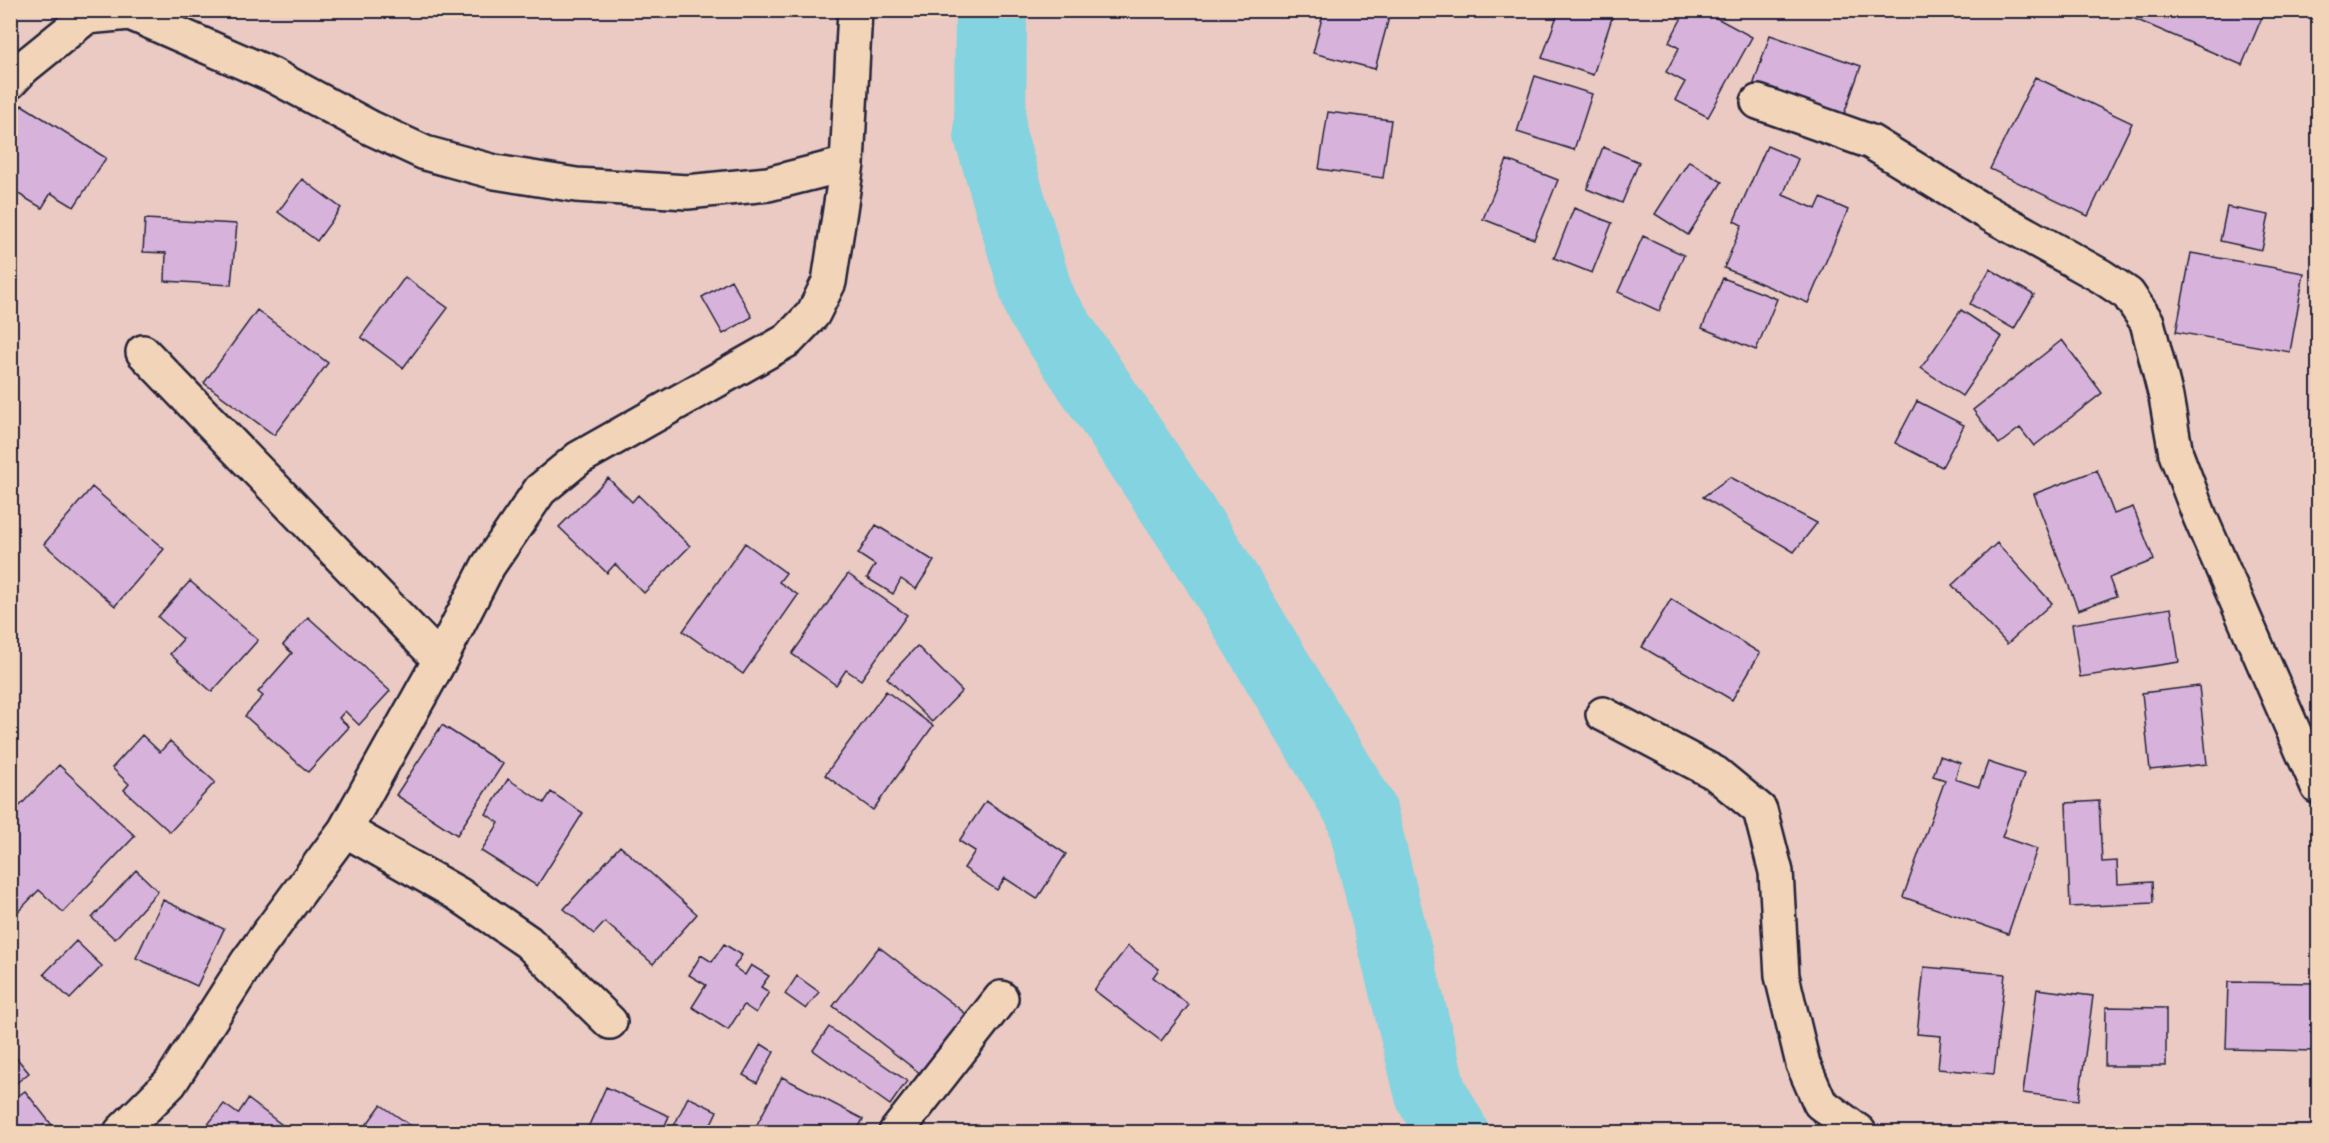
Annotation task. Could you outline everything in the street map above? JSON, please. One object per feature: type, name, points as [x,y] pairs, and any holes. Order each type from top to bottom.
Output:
[{"type":"street","points":[[121,1132],[170,1083],[248,961],[345,830],[440,660],[488,566],[540,490],[579,458],[788,340],[813,314],[829,282],[848,164],[855,10]]},
{"type":"street","points":[[10,82],[22,69],[86,16],[130,13],[272,75],[371,128],[425,153],[495,172],[576,186],[687,192],[768,184],[848,164]]},
{"type":"street","points":[[1758,102],[1871,142],[1977,207],[2101,276],[2128,294],[2147,322],[2166,397],[2176,453],[2199,517],[2319,787]]},
{"type":"street","points":[[143,352],[440,660]]},
{"type":"street","points":[[1603,714],[1715,773],[1760,810],[1776,872],[1782,976],[1803,1064],[1820,1103],[1858,1132]]},
{"type":"street","points":[[345,830],[458,894],[528,942],[609,1022]]},
{"type":"street","points":[[896,1132],[1001,998]]},
{"type":"building","points":[[1324,10],[1391,10],[1375,69],[1313,53]]},
{"type":"building","points":[[1559,10],[1614,12],[1593,75],[1542,58]]},
{"type":"building","points":[[1686,10],[1702,10],[1752,37],[1708,117],[1675,100],[1685,82],[1666,72],[1679,48],[1669,42]]},
{"type":"building","points":[[2114,10],[2265,10],[2242,65]]},
{"type":"building","points":[[1770,35],[1861,66],[1843,117],[1753,86]]},
{"type":"building","points":[[1535,76],[1592,94],[1574,150],[1517,132]]},
{"type":"building","points":[[2035,77],[2132,123],[2088,216],[1990,169]]},
{"type":"building","points":[[22,105],[106,158],[74,207],[51,193],[42,208],[10,189],[10,122]]},
{"type":"building","points":[[1328,112],[1391,120],[1383,178],[1319,169]]},
{"type":"building","points":[[1767,146],[1798,159],[1783,195],[1816,209],[1821,198],[1848,210],[1808,303],[1724,268],[1742,225],[1734,221]]},
{"type":"building","points":[[1603,147],[1639,162],[1622,203],[1587,189]]},
{"type":"building","points":[[1507,160],[1558,180],[1534,239],[1483,219]]},
{"type":"building","points":[[1689,161],[1722,182],[1688,235],[1655,214]]},
{"type":"building","points":[[302,179],[341,208],[317,241],[278,212]]},
{"type":"building","points":[[2227,207],[2269,215],[2262,250],[2220,241]]},
{"type":"building","points":[[1574,208],[1612,223],[1592,273],[1554,258]]},
{"type":"building","points":[[145,219],[237,224],[231,285],[165,281],[166,253],[143,252]]},
{"type":"building","points":[[1643,236],[1684,255],[1659,311],[1618,292]]},
{"type":"building","points":[[2191,253],[2304,273],[2290,352],[2176,332]]},
{"type":"building","points":[[1990,269],[2034,295],[2014,329],[1970,304]]},
{"type":"building","points":[[405,277],[448,308],[403,368],[361,337]]},
{"type":"building","points":[[1723,278],[1777,299],[1756,350],[1702,328]]},
{"type":"building","points":[[731,280],[752,317],[723,334],[702,297]]},
{"type":"building","points":[[257,310],[328,363],[274,435],[204,383]]},
{"type":"building","points":[[1961,310],[2002,337],[1962,396],[1921,368]]},
{"type":"building","points":[[2062,340],[2102,393],[2034,446],[2020,428],[1999,444],[1973,410]]},
{"type":"building","points":[[1917,401],[1964,425],[1942,467],[1895,443]]},
{"type":"building","points":[[2097,470],[2114,514],[2133,507],[2154,560],[2109,578],[2116,596],[2078,610],[2034,494]]},
{"type":"building","points":[[1730,477],[1817,523],[1794,552],[1703,497]]},
{"type":"building","points":[[608,478],[632,502],[638,495],[690,546],[644,593],[615,564],[607,573],[559,527]]},
{"type":"building","points":[[92,487],[164,549],[115,606],[44,544]]},
{"type":"building","points":[[876,525],[934,561],[916,589],[901,579],[893,594],[867,578],[875,565],[858,554]]},
{"type":"building","points":[[745,543],[786,573],[779,582],[798,595],[743,674],[683,631]]},
{"type":"building","points":[[1997,543],[2052,603],[2007,644],[1952,585]]},
{"type":"building","points":[[848,574],[907,615],[861,680],[846,670],[836,685],[792,654]]},
{"type":"building","points":[[190,581],[258,640],[212,692],[170,654],[183,639],[158,617]]},
{"type":"building","points":[[1671,599],[1760,653],[1732,700],[1642,647]]},
{"type":"building","points":[[2171,608],[2179,662],[2080,677],[2072,624]]},
{"type":"building","points":[[308,617],[390,691],[359,725],[345,711],[339,718],[349,727],[308,772],[245,716],[263,696],[258,692],[292,653],[283,645]]},
{"type":"building","points":[[917,646],[962,691],[932,722],[887,678]]},
{"type":"building","points":[[2199,686],[2207,764],[2150,770],[2142,693]]},
{"type":"building","points":[[886,691],[933,726],[873,810],[825,775]]},
{"type":"building","points":[[442,725],[503,764],[457,835],[396,795]]},
{"type":"building","points":[[142,735],[160,752],[170,741],[215,782],[170,832],[124,790],[129,784],[112,768]]},
{"type":"building","points":[[1940,756],[1960,763],[1955,779],[1979,787],[1988,762],[2024,774],[2002,837],[2037,849],[2008,934],[1903,897],[1945,780],[1933,776]]},
{"type":"building","points":[[59,765],[135,836],[63,912],[39,890],[10,920],[10,816]]},
{"type":"building","points":[[508,779],[544,803],[551,792],[583,813],[537,886],[481,851],[499,823],[486,814]]},
{"type":"building","points":[[986,801],[1066,854],[1037,899],[1005,878],[997,890],[964,868],[975,851],[959,841]]},
{"type":"building","points":[[2099,801],[2102,862],[2117,861],[2118,884],[2152,882],[2153,903],[2070,907],[2066,803]]},
{"type":"building","points":[[620,846],[697,914],[653,964],[605,922],[594,934],[564,909]]},
{"type":"building","points":[[136,870],[158,891],[115,939],[92,918]]},
{"type":"building","points":[[163,900],[224,929],[197,986],[136,958]]},
{"type":"building","points":[[76,941],[102,966],[70,999],[44,974]]},
{"type":"building","points":[[724,944],[742,955],[734,967],[745,975],[751,965],[769,976],[761,987],[769,992],[756,1013],[744,1005],[728,1030],[692,1007],[706,985],[689,975],[701,955],[712,962]]},
{"type":"building","points":[[1128,946],[1159,969],[1153,977],[1189,1005],[1161,1041],[1094,990]]},
{"type":"building","points":[[879,947],[966,1014],[921,1074],[833,1006]]},
{"type":"building","points":[[1924,967],[2005,974],[1994,1074],[1938,1069],[1941,1036],[1917,1034]]},
{"type":"building","points":[[797,976],[819,992],[806,1009],[785,994]]},
{"type":"building","points":[[2228,982],[2318,983],[2318,1051],[2226,1049]]},
{"type":"building","points":[[2037,989],[2093,996],[2079,1100],[2023,1093]]},
{"type":"building","points":[[2106,1007],[2166,1008],[2166,1066],[2105,1066]]},
{"type":"building","points":[[829,1027],[907,1081],[890,1105],[813,1050]]},
{"type":"building","points":[[761,1044],[774,1052],[757,1083],[743,1075]]},
{"type":"building","points":[[10,1050],[29,1073],[10,1088]]},
{"type":"building","points":[[782,1077],[863,1119],[856,1132],[753,1132]]},
{"type":"building","points":[[606,1087],[669,1116],[662,1132],[586,1132]]},
{"type":"building","points":[[25,1091],[55,1129],[50,1132],[10,1132],[10,1102]]},
{"type":"building","points":[[688,1097],[717,1111],[707,1132],[671,1132]]},
{"type":"building","points":[[248,1099],[286,1128],[283,1132],[202,1132],[224,1104],[238,1114]]},
{"type":"building","points":[[381,1105],[420,1132],[361,1132]]},
{"type":"waterway","points":[[991,10],[990,135],[1040,304],[1209,557],[1361,811],[1431,1094],[1452,1132]]}]
